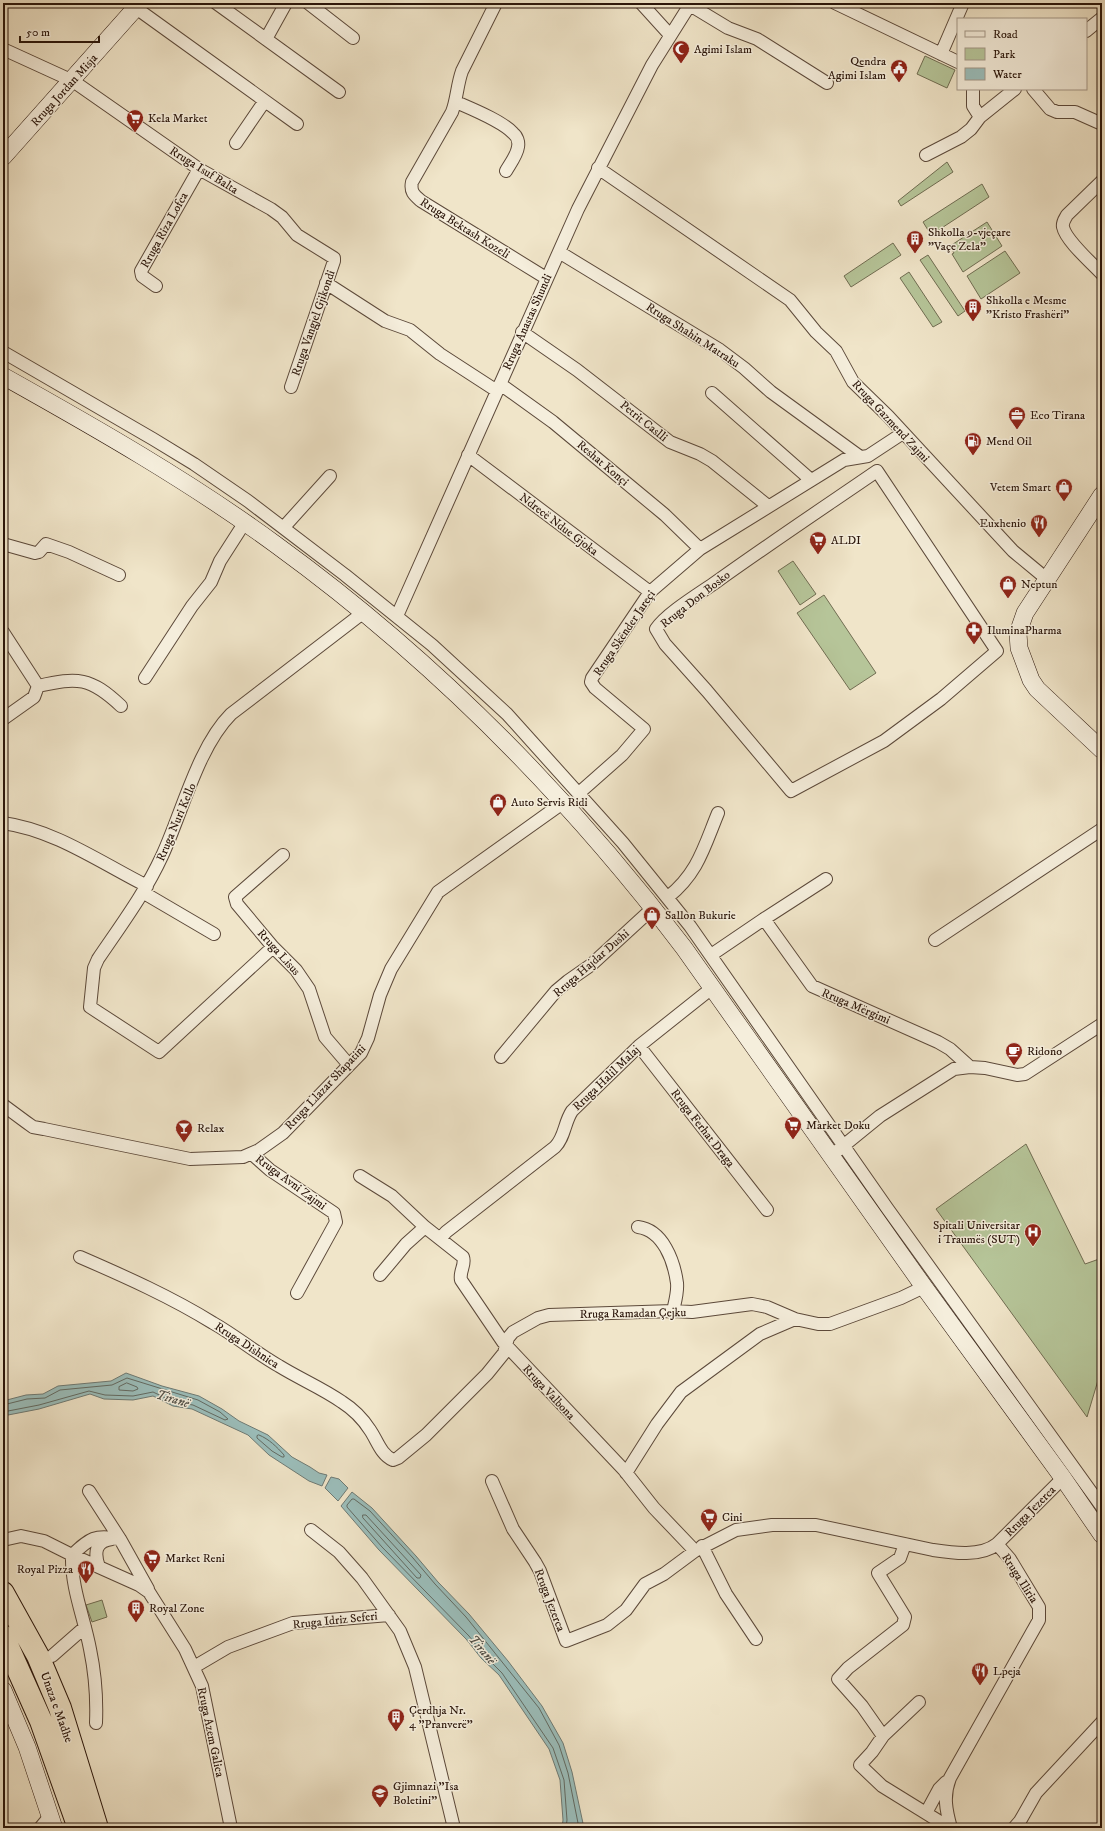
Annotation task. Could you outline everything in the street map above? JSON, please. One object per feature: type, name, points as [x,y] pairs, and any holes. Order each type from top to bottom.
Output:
[{"type":"highway","name":"Unaza e Madhe","points":[[3,1593],[38,1656],[60,1708],[98,1828]]},
{"type":"highway","name":"Unaza e Madhe","points":[[3,1636],[42,1721],[79,1828]]},
{"type":"street","points":[[216,3],[339,92]]},
{"type":"street","points":[[266,39],[286,3]]},
{"type":"street","points":[[308,3],[353,38]]},
{"type":"street","name":"Rruga Bektash Kozeli","points":[[496,3],[462,71],[458,81],[456,102],[452,112],[412,182],[410,189],[421,201],[546,278]]},
{"type":"street","points":[[641,3],[670,35]]},
{"type":"street","points":[[835,3],[957,62]]},
{"type":"street","points":[[941,54],[963,3]]},
{"type":"street","points":[[691,4],[728,28],[757,39],[827,83]]},
{"type":"street","name":"Rruga Anastas Shundi","points":[[397,616],[546,278],[598,168],[652,65],[691,4]]},
{"type":"street","points":[[138,6],[264,102],[296,124]]},
{"type":"street","name":"Rruga Jordan Misja","points":[[3,157],[73,81],[138,6]]},
{"type":"street","points":[[1087,30],[1102,18]]},
{"type":"street","name":"Rruga Isuf Balta","points":[[3,49],[73,81],[199,169],[271,209],[282,217],[298,235],[334,258]]},
{"type":"street","points":[[973,90],[973,106],[980,118]]},
{"type":"street","points":[[926,155],[961,137],[971,129],[980,118],[1014,90]]},
{"type":"street","points":[[1034,90],[1050,109],[1057,112],[1075,112],[1102,124]]},
{"type":"street","points":[[236,143],[264,102]]},
{"type":"street","points":[[456,102],[514,133],[518,139],[518,146],[516,153],[506,171]]},
{"type":"street","name":"Rruga Gazmend Zajmi","points":[[598,168],[790,300],[812,328],[836,351],[853,382],[903,433],[1013,551],[1048,580]]},
{"type":"street","name":"Rruga Riza Lofca","points":[[156,286],[142,276],[141,271],[199,169]]},
{"type":"street","points":[[1102,181],[1067,215],[1063,221],[1063,227],[1070,239],[1102,274]]},
{"type":"street","name":"Rruga Shahin Matraku","points":[[559,252],[720,350],[771,392],[859,456]]},
{"type":"street","name":"Rruga Vangjel Gjikondi","points":[[291,387],[334,258]]},
{"type":"street","points":[[326,283],[385,321],[410,330],[440,354],[498,387]]},
{"type":"street","name":"Petrit Caslli","points":[[522,332],[578,370],[670,442],[700,454],[712,461],[768,506]]},
{"type":"street","points":[[3,352],[189,461],[284,527],[397,616],[473,682],[506,714],[578,793],[668,897],[711,955],[924,1287],[1063,1478],[1102,1536]]},
{"type":"street","points":[[3,376],[150,460],[245,522],[364,612],[479,714],[564,802],[653,908],[712,988],[837,1151],[1102,1507]]},
{"type":"street","name":"Reshat Konçi","points":[[498,387],[553,422],[665,515],[700,549]]},
{"type":"street","points":[[712,393],[811,480]]},
{"type":"street","name":"Rruga Skënder Jareçi","points":[[578,793],[622,755],[644,729],[596,688],[592,682],[592,678],[650,592],[700,549],[768,506],[844,460],[859,456],[868,456],[903,433]]},
{"type":"street","name":"Ndrecë Ndue Gjoka","points":[[468,455],[650,592]]},
{"type":"street","name":"Rruga Don Bosko","points":[[877,471],[997,651],[941,699],[884,741],[791,791],[707,691],[665,644],[656,629],[660,624],[700,593],[877,471]]},
{"type":"street","points":[[284,527],[330,476]]},
{"type":"street","points":[[1102,495],[1048,580],[1025,613],[1018,633],[1019,648],[1025,665],[1037,689],[1102,750]]},
{"type":"street","points":[[145,678],[192,606],[210,582],[220,561],[245,522]]},
{"type":"street","points":[[3,544],[35,553],[39,552],[46,544],[69,552],[119,575]]},
{"type":"street","name":"Rruga Nuri Kello","points":[[274,947],[159,1052],[90,1007],[94,968],[98,959],[145,889],[162,856],[203,755],[223,722],[231,714],[364,612]]},
{"type":"street","points":[[3,632],[38,686]]},
{"type":"street","points":[[997,651],[1019,648]]},
{"type":"street","points":[[38,686],[74,680],[87,681],[107,693],[122,706]]},
{"type":"street","points":[[3,719],[34,697],[38,686]]},
{"type":"street","name":"Rruga Llazar Shapatini","points":[[3,1105],[34,1127],[190,1159],[243,1157],[252,1154],[283,1133],[366,1046],[380,995],[391,969],[438,892],[564,802]]},
{"type":"street","points":[[668,897],[681,886],[696,866],[718,812]]},
{"type":"street","points":[[3,823],[28,829],[61,842],[145,889],[214,934]]},
{"type":"street","points":[[935,940],[1102,829]]},
{"type":"street","name":"Rruga Lisus","points":[[283,855],[235,897],[237,904],[296,970],[309,989],[325,1037],[349,1065]]},
{"type":"street","points":[[711,955],[826,878]]},
{"type":"street","name":"Rruga Hajdar Dushi","points":[[501,1058],[556,991],[568,980],[591,965],[653,908]]},
{"type":"street","name":"Rruga Mërgimi","points":[[764,919],[812,986],[938,1042],[950,1049],[970,1067]]},
{"type":"street","name":"Rruga Halil Malaj","points":[[440,1239],[446,1232],[555,1147],[561,1141],[567,1119],[572,1111],[640,1046],[712,988]]},
{"type":"street","points":[[837,1151],[880,1116],[947,1072],[954,1069],[970,1067],[985,1068],[1010,1074],[1025,1074],[1102,1024]]},
{"type":"street","name":"Rruga Ferhat Draga","points":[[640,1046],[767,1210]]},
{"type":"street","name":"Rruga Avni Zajmi","points":[[252,1154],[270,1170],[334,1213],[336,1216],[336,1222],[297,1293]]},
{"type":"street","name":"Rruga Valbona","points":[[360,1176],[392,1196],[425,1227],[463,1256],[464,1260],[460,1275],[461,1280],[507,1346],[626,1473],[654,1508],[699,1549],[726,1594],[756,1639]]},
{"type":"street","points":[[380,1275],[397,1254],[425,1227]]},
{"type":"street","points":[[638,1227],[646,1228],[653,1232],[660,1240],[672,1260],[677,1283],[677,1295],[673,1311]]},
{"type":"street","name":"Rruga Dishnica","points":[[80,1257],[150,1288],[193,1311],[232,1334],[278,1366],[342,1402],[353,1410],[364,1422],[383,1452],[389,1459],[393,1460]]},
{"type":"street","name":"Rruga Ramadan Çejku","points":[[393,1460],[398,1458],[426,1435],[486,1374],[504,1353],[508,1338],[513,1332],[543,1316],[673,1311],[692,1312],[752,1304],[767,1307],[795,1319],[818,1324],[830,1324],[901,1298],[924,1287]]},
{"type":"street","points":[[626,1473],[657,1424],[681,1392],[760,1334],[795,1319]]},
{"type":"street","name":"Rruga Jezerca","points":[[997,1544],[1063,1478]]},
{"type":"street","name":"Rruga Jezerca","points":[[492,1481],[513,1529],[540,1571],[566,1641],[596,1631],[618,1618],[626,1610],[645,1584],[664,1574],[699,1549]]},
{"type":"street","points":[[89,1491],[120,1539],[149,1592]]},
{"type":"street","name":"Rruga Iliria","points":[[699,1549],[736,1530],[752,1527],[792,1525],[816,1526],[948,1552],[984,1551],[997,1544],[1010,1559],[1038,1607],[1040,1620],[950,1778],[945,1801],[950,1828]]},
{"type":"street","points":[[311,1530],[339,1552],[362,1578],[400,1631],[415,1667],[454,1828]]},
{"type":"street","name":"Rruga Azem Galica","points":[[3,1540],[21,1536],[32,1537],[44,1541],[139,1585],[149,1592],[173,1629],[194,1667],[205,1696],[231,1828]]},
{"type":"street","points":[[96,1723],[94,1676],[90,1649],[72,1579],[72,1555],[91,1538],[102,1536],[120,1539]]},
{"type":"street","points":[[99,1567],[95,1557],[96,1549],[102,1542],[110,1539],[120,1539]]},
{"type":"street","points":[[883,1736],[862,1706],[838,1679],[848,1668],[903,1625],[905,1617],[878,1573],[900,1558],[905,1544]]},
{"type":"street","name":"Rruga Idriz Seferi","points":[[194,1667],[228,1647],[292,1623],[389,1616]]},
{"type":"street","points":[[52,1656],[85,1627]]},
{"type":"street","points":[[4,1695],[27,1746],[48,1824]]},
{"type":"street","points":[[919,1702],[883,1736],[872,1752],[860,1765],[882,1786],[950,1828]]},
{"type":"street","points":[[1014,1828],[1020,1821],[1036,1793],[1102,1722]]},
{"type":"street","points":[[926,1813],[939,1789],[950,1778]]},
{"type":"green space","points":[[925,56],[955,70],[947,88],[917,74]]},
{"type":"green space","points":[[947,162],[953,172],[901,206],[898,201]]},
{"type":"green space","points":[[982,184],[989,197],[931,235],[923,222]]},
{"type":"green space","points":[[987,222],[1002,246],[963,272],[952,254],[954,253],[950,246]]},
{"type":"green space","points":[[893,243],[901,255],[851,287],[844,276]]},
{"type":"green space","points":[[1005,251],[1020,273],[981,299],[967,276]]},
{"type":"green space","points":[[928,255],[965,311],[958,316],[920,260]]},
{"type":"green space","points":[[909,272],[942,322],[933,327],[900,278]]},
{"type":"green space","points":[[793,561],[816,594],[800,605],[778,571]]},
{"type":"green space","points":[[824,595],[876,673],[850,690],[797,613]]},
{"type":"green space","name":"Spitali Universitar i Traumës (SUT)","points":[[1026,1144],[1085,1264],[1102,1258],[1102,1367],[1087,1417],[936,1209]]},
{"type":"green space","points":[[102,1600],[107,1617],[92,1622],[86,1605]]},
{"type":"water","name":"Tiranë","points":[[126,1373],[162,1386],[199,1396],[239,1421],[268,1435],[292,1457],[319,1473],[327,1475],[322,1486],[309,1481],[269,1455],[248,1435],[192,1409],[173,1406],[153,1396],[133,1400],[104,1399],[90,1394],[39,1409],[3,1416],[3,1401],[26,1395],[43,1394],[58,1386],[111,1381]]},
{"type":"water","points":[[331,1477],[339,1479],[348,1488],[338,1501],[325,1488]]},
{"type":"water","name":"Tiranë","points":[[352,1492],[372,1508],[438,1582],[469,1614],[508,1661],[542,1706],[563,1743],[572,1772],[584,1828],[562,1828],[563,1820],[560,1780],[549,1749],[499,1675],[481,1658],[466,1639],[379,1550],[341,1506]]},
{"type":"place","name":"Agimi Islam","points":[[681,64]]},
{"type":"place","name":"Qendra Agimi Islam","points":[[899,83]]},
{"type":"place","name":"Kela Market","points":[[135,133]]},
{"type":"place","name":"Shkolla 9-vjeçare \"Vaçe Zela\"","points":[[915,254]]},
{"type":"place","name":"Shkolla e Mesme \"Kristo Frashëri\"","points":[[973,322]]},
{"type":"place","name":"Eco Tirana","points":[[1017,430]]},
{"type":"place","name":"Mend Oil","points":[[973,456]]},
{"type":"place","name":"Vetem Smart","points":[[1064,502]]},
{"type":"place","name":"Euxhenio","points":[[1039,538]]},
{"type":"place","name":"ALDI","points":[[818,555]]},
{"type":"place","name":"Neptun","points":[[1008,599]]},
{"type":"place","name":"IluminaPharma","points":[[974,645]]},
{"type":"place","name":"Auto Servis Ridi","points":[[498,817]]},
{"type":"place","name":"Sallon Bukurie","points":[[652,930]]},
{"type":"place","name":"Ridono","points":[[1014,1066]]},
{"type":"place","name":"Market Doku","points":[[793,1140]]},
{"type":"place","name":"Relax","points":[[184,1143]]},
{"type":"place","name":"Spitali Universitar i Traumës (SUT)","points":[[1033,1247]]},
{"type":"place","name":"Cini","points":[[709,1532]]},
{"type":"place","name":"Market Reni","points":[[152,1573]]},
{"type":"place","name":"Royal Pizza","points":[[86,1584]]},
{"type":"place","name":"Royal Zone","points":[[136,1623]]},
{"type":"place","name":"Lpeja","points":[[980,1686]]},
{"type":"place","name":"Çerdhja Nr. 4 \"Pranverë\"","points":[[396,1732]]},
{"type":"place","name":"Gjimnazi \"Isa Boletini\"","points":[[380,1808]]}]
